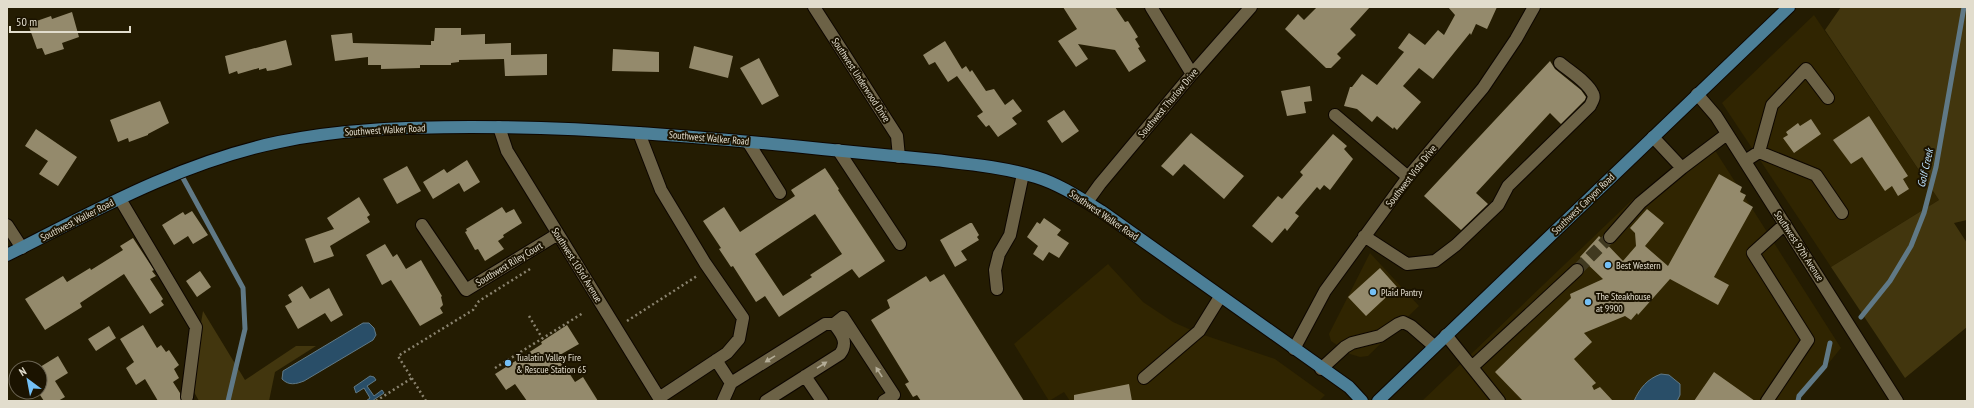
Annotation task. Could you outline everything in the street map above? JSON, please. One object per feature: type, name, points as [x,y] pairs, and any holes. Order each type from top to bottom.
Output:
[{"type":"main road","name":"Southwest Canyon Road","points":[[1378,401],[1789,7]]},
{"type":"main road","name":"Southwest Walker Road","points":[[7,255],[120,199],[201,164],[279,142],[349,132],[434,127],[499,127],[639,133],[899,156],[966,164],[1023,174],[1063,188],[1087,202],[1349,387],[1362,401]]},
{"type":"street","name":"Southwest Underwood Drive","points":[[814,7],[897,136],[899,156]]},
{"type":"street","points":[[1152,7],[1192,74]]},
{"type":"street","name":"Southwest Thurlow Drive","points":[[1087,202],[1100,184],[1192,74],[1251,7]]},
{"type":"street","name":"Southwest Vista Drive","points":[[1294,349],[1325,291],[1408,177],[1483,88],[1516,40],[1534,7]]},
{"type":"street","points":[[1364,236],[1407,264],[1435,261],[1456,245],[1498,205],[1508,186],[1590,106],[1593,100],[1593,94],[1586,85],[1560,62]]},
{"type":"street","points":[[1745,161],[1759,152],[1772,106],[1806,69],[1828,98]]},
{"type":"street","name":"Southwest 97th Avenue","points":[[1697,94],[1712,111],[1745,161],[1897,401]]},
{"type":"street","points":[[1335,115],[1408,177]]},
{"type":"street","name":"Southwest 103rd Avenue","points":[[499,127],[506,151],[660,399]]},
{"type":"street","points":[[639,133],[662,190],[709,269],[743,318],[739,339],[727,353],[660,399]]},
{"type":"street","points":[[1610,237],[1640,203],[1682,168],[1727,134]]},
{"type":"street","points":[[1653,137],[1682,168]]},
{"type":"street","points":[[748,142],[780,193]]},
{"type":"street","points":[[838,150],[900,244]]},
{"type":"street","points":[[1759,152],[1816,175],[1842,213]]},
{"type":"street","points":[[997,289],[995,270],[999,254],[1010,235],[1023,174]]},
{"type":"street","points":[[120,199],[196,327],[187,397]]},
{"type":"street","points":[[1767,401],[1808,340],[1753,253],[1785,224]]},
{"type":"street","points":[[7,225],[22,248]]},
{"type":"street","name":"Southwest Riley Court","points":[[422,225],[466,290],[558,234]]},
{"type":"street","points":[[1472,367],[1577,270]]},
{"type":"street","points":[[1144,378],[1199,330],[1220,297]]},
{"type":"street","points":[[723,401],[731,383],[825,324],[834,324],[843,317],[894,395],[884,401]]},
{"type":"street","points":[[1322,368],[1345,347],[1352,343],[1380,336],[1398,324],[1404,322],[1411,326],[1434,346]]},
{"type":"street","points":[[766,401],[840,354],[843,350],[844,337],[834,324]]},
{"type":"street","points":[[1446,335],[1499,401]]},
{"type":"street","points":[[716,360],[731,383]]},
{"type":"street","points":[[805,376],[822,401]]},
{"type":"path","points":[[426,401],[398,356],[474,310],[480,301],[536,265]]},
{"type":"path","points":[[616,328],[709,269]]},
{"type":"path","points":[[495,368],[583,313]]},
{"type":"path","points":[[529,316],[542,338]]},
{"type":"path","points":[[376,401],[412,378]]},
{"type":"shaded area","points":[[1841,7],[1967,7],[1967,220],[1954,223],[1967,243],[1967,327],[1905,378],[1831,267],[1939,200],[1825,30]]},
{"type":"shaded area","points":[[1814,15],[1939,200],[1831,267],[1722,103]]},
{"type":"shaded area","points":[[1709,141],[1841,348],[1798,401],[1422,401],[1632,200]]},
{"type":"shaded area","points":[[1370,253],[1419,306],[1368,356],[1360,357],[1350,354],[1331,341],[1329,334]]},
{"type":"shaded area","points":[[1108,264],[1143,302],[1173,322],[1198,333],[1275,359],[1325,395],[1319,401],[1070,401],[1064,392],[1049,401],[1014,344]]},
{"type":"shaded area","points":[[203,311],[245,380],[296,346],[316,346],[275,372],[269,401],[199,401],[194,392],[193,371]]},
{"type":"water","points":[[363,323],[369,323],[374,328],[376,335],[373,340],[304,381],[293,384],[287,383],[282,379],[283,371]]},
{"type":"water","points":[[1661,374],[1669,375],[1680,384],[1680,395],[1677,401],[1634,401],[1644,384]]},
{"type":"water","points":[[370,376],[374,377],[376,380],[367,386],[374,396],[382,390],[384,393],[372,401],[366,401],[370,398],[364,388],[356,393],[354,387]]},
{"type":"building","points":[[1063,7],[1115,7],[1125,22],[1128,21],[1138,37],[1135,39],[1140,47],[1138,48],[1146,61],[1129,72],[1115,50],[1078,44],[1088,59],[1076,67],[1058,41],[1077,29]]},
{"type":"building","points":[[1317,7],[1370,7],[1350,29],[1356,35],[1337,54],[1341,58],[1331,68],[1326,68],[1285,29],[1298,14],[1304,20]]},
{"type":"building","points":[[1448,7],[1497,7],[1487,29],[1476,24],[1471,35],[1470,33],[1433,79],[1419,68],[1403,86],[1421,102],[1397,130],[1394,127],[1393,129],[1377,116],[1372,122],[1357,109],[1344,106],[1350,87],[1352,87],[1362,74],[1377,85],[1404,52],[1398,48],[1409,33],[1425,45],[1438,30],[1444,35],[1455,15]]},
{"type":"building","points":[[72,12],[79,37],[62,43],[64,49],[45,55],[42,48],[37,49],[28,24],[51,16],[52,19]]},
{"type":"building","points":[[435,28],[461,28],[461,35],[485,34],[485,44],[511,43],[511,55],[547,54],[547,75],[505,76],[504,59],[459,60],[459,62],[451,63],[451,65],[420,65],[420,68],[381,69],[381,65],[368,65],[368,57],[335,61],[331,35],[352,33],[353,43],[431,45],[431,41],[434,41]]},
{"type":"building","points":[[286,40],[292,65],[267,71],[266,68],[259,70],[259,68],[238,74],[237,71],[229,74],[225,56]]},
{"type":"building","points":[[945,41],[962,69],[966,66],[970,72],[972,70],[986,91],[994,89],[1005,105],[1013,99],[1022,111],[1012,118],[1017,124],[998,137],[989,125],[986,127],[977,116],[983,112],[957,76],[948,82],[935,62],[929,65],[923,55]]},
{"type":"building","points":[[694,46],[733,56],[728,78],[689,68]]},
{"type":"building","points":[[613,49],[659,52],[659,72],[612,71]]},
{"type":"building","points":[[759,58],[779,96],[762,105],[740,68]]},
{"type":"building","points":[[1550,61],[1555,69],[1581,90],[1586,97],[1585,100],[1561,124],[1550,113],[1476,193],[1488,204],[1461,230],[1424,196]]},
{"type":"building","points":[[1310,86],[1312,101],[1304,102],[1306,113],[1287,116],[1281,91]]},
{"type":"building","points":[[160,101],[169,123],[148,135],[129,142],[128,138],[118,142],[110,120]]},
{"type":"building","points":[[1064,110],[1079,131],[1062,143],[1047,121]]},
{"type":"building","points":[[1869,116],[1908,176],[1903,179],[1909,189],[1898,196],[1892,186],[1885,191],[1862,157],[1851,164],[1833,140]]},
{"type":"building","points":[[1811,119],[1821,134],[1794,153],[1783,138],[1788,135],[1786,132],[1798,123],[1800,126]]},
{"type":"building","points":[[36,129],[77,157],[58,186],[39,174],[48,161],[25,146]]},
{"type":"building","points":[[1191,133],[1244,176],[1224,199],[1184,164],[1173,176],[1161,166]]},
{"type":"building","points":[[1333,134],[1347,146],[1344,149],[1353,159],[1330,190],[1324,185],[1320,190],[1317,187],[1295,213],[1299,216],[1287,231],[1285,228],[1272,243],[1252,226],[1278,196],[1282,199],[1303,175],[1300,172]]},
{"type":"building","points":[[467,160],[480,182],[464,192],[459,183],[433,199],[423,182],[444,169],[447,173]]},
{"type":"building","points":[[407,166],[421,191],[397,204],[383,179]]},
{"type":"building","points":[[825,168],[885,261],[859,278],[852,269],[779,317],[765,296],[756,302],[733,266],[731,267],[719,249],[721,248],[703,221],[724,207],[740,232],[795,196],[791,190]],"holes":[[[815,214],[842,254],[810,275],[812,277],[783,296],[755,254]]]},
{"type":"building","points":[[1719,174],[1742,187],[1740,192],[1746,195],[1743,201],[1753,207],[1714,277],[1729,285],[1718,305],[1670,279],[1638,315],[1637,313],[1631,320],[1625,316],[1584,333],[1592,342],[1574,359],[1596,383],[1592,386],[1594,390],[1600,387],[1613,401],[1523,401],[1495,372],[1571,298],[1570,294],[1603,279],[1580,257],[1599,236],[1623,261],[1636,246],[1635,233],[1630,228],[1647,209],[1664,223],[1645,246],[1668,266]]},
{"type":"building","points":[[359,197],[370,215],[367,217],[370,222],[330,246],[334,256],[314,263],[305,239],[334,229],[327,218]]},
{"type":"building","points":[[502,207],[506,213],[514,209],[522,223],[503,235],[504,237],[498,241],[504,249],[485,261],[478,249],[475,250],[465,232],[467,231],[466,229]]},
{"type":"building","points":[[192,211],[208,235],[193,244],[188,236],[174,245],[162,225],[183,212],[185,215]]},
{"type":"building","points":[[1044,218],[1061,230],[1057,235],[1069,243],[1059,258],[1049,252],[1043,261],[1033,254],[1038,246],[1027,237],[1037,222],[1040,224]]},
{"type":"building","points":[[972,223],[979,235],[977,237],[979,240],[961,251],[967,260],[955,267],[940,240]]},
{"type":"building","points":[[133,238],[154,270],[152,271],[156,276],[150,279],[163,299],[161,301],[164,305],[150,314],[124,274],[80,303],[82,307],[45,330],[25,299],[63,276],[67,282],[90,268],[91,270],[123,250],[120,246]]},
{"type":"building","points":[[385,244],[393,257],[397,254],[406,269],[421,260],[442,296],[443,305],[440,308],[443,313],[420,326],[391,280],[382,285],[366,255]]},
{"type":"building","name":"Plaid Pantry","points":[[1380,268],[1397,287],[1366,316],[1348,297]]},
{"type":"building","points":[[200,271],[211,287],[197,297],[186,281]]},
{"type":"building","points":[[944,274],[1024,401],[921,401],[917,395],[913,397],[905,384],[909,382],[871,320],[890,308],[887,300],[926,276],[930,282]]},
{"type":"building","points":[[302,286],[310,299],[329,288],[343,315],[331,322],[325,313],[298,329],[285,306],[292,302],[288,295]]},
{"type":"building","points":[[143,325],[157,348],[161,345],[166,352],[169,350],[179,365],[174,369],[179,378],[173,382],[180,393],[181,401],[158,401],[145,379],[136,385],[126,368],[134,362],[120,339]]},
{"type":"building","points":[[567,325],[579,344],[558,356],[575,382],[583,377],[598,401],[527,401],[515,384],[506,390],[495,374],[542,344],[541,342]]},
{"type":"building","points":[[109,326],[116,338],[96,351],[88,339]]},
{"type":"building","points":[[58,356],[68,373],[55,381],[65,397],[58,401],[43,400],[48,400],[48,362]]},
{"type":"building","points":[[1714,372],[1755,401],[1694,401]]},
{"type":"building","points":[[1129,384],[1132,401],[1074,401],[1074,395]]},
{"type":"waterway","name":"Golf Creek","points":[[1861,317],[1890,281],[1911,246],[1924,213],[1936,167],[1964,7]]},
{"type":"waterway","points":[[183,178],[243,288],[245,329],[228,401]]},
{"type":"waterway","name":"Golf Creek","points":[[1798,401],[1799,396],[1825,366],[1830,343]]},
{"type":"tunnel","points":[[1577,270],[1610,237]]},
{"type":"place","name":"Best Western","points":[[1608,265]]},
{"type":"place","name":"Plaid Pantry","points":[[1373,292]]},
{"type":"place","name":"The Steakhouse at 9900","points":[[1588,302]]},
{"type":"place","name":"Tualatin Valley Fire & Rescue Station 65","points":[[508,363]]}]
